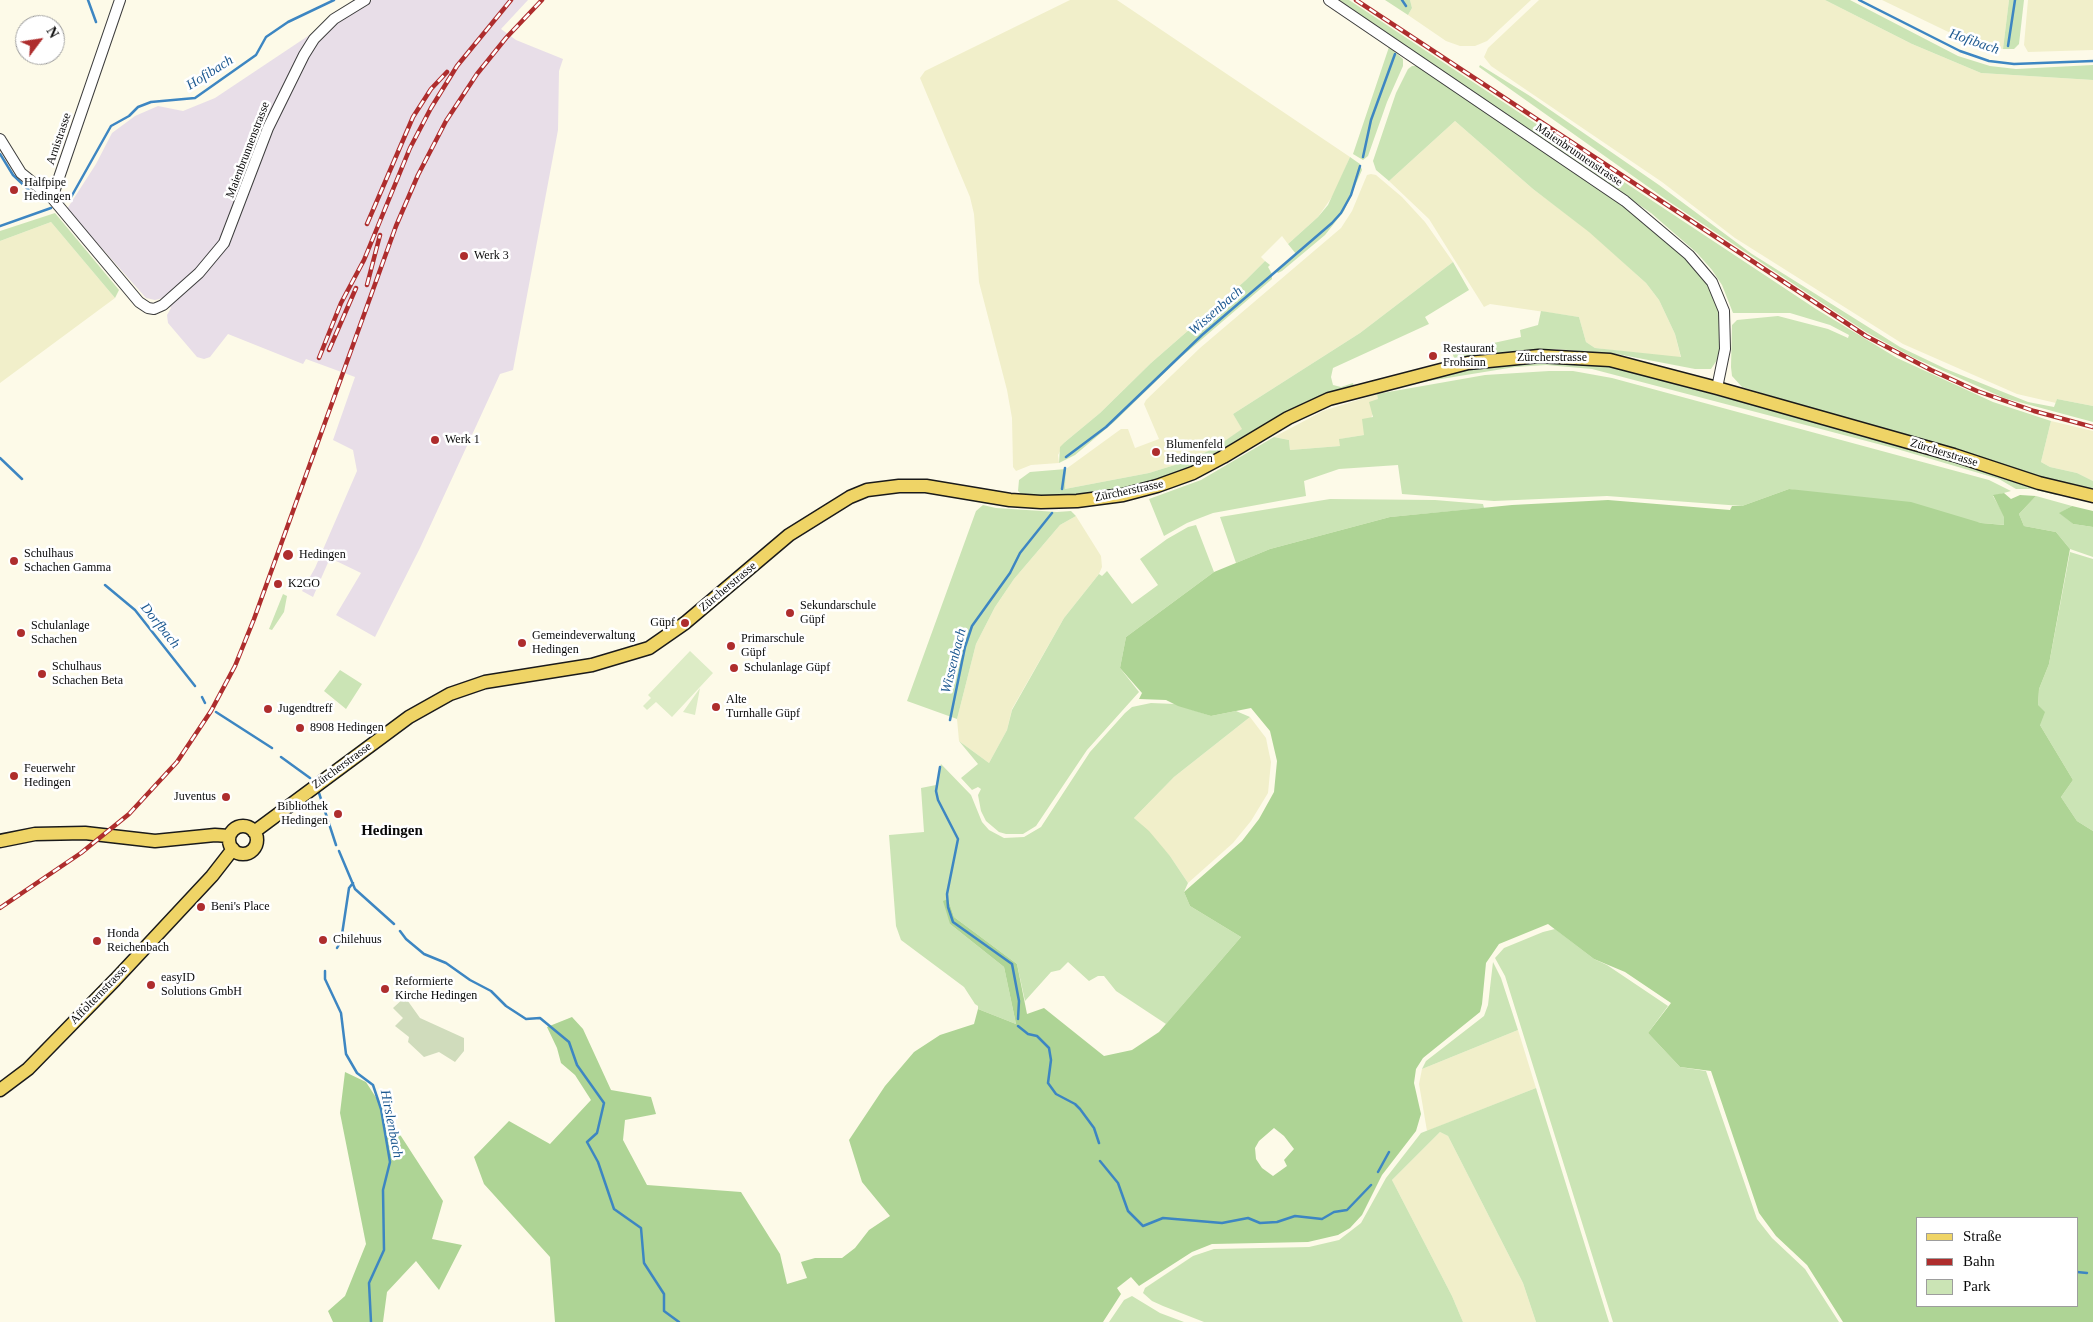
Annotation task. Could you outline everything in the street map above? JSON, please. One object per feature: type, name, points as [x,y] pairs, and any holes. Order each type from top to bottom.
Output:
[{"type":"main road","name":"Zürcherstrasse","points":[[254,832],[410,717],[450,694],[485,682],[592,664],[649,648],[685,623],[789,535],[834,505],[867,490],[899,486],[926,486],[1010,500],[1055,502],[1123,495],[1166,483],[1206,467],[1288,418],[1329,398],[1489,360],[1549,356],[1610,360],[1954,455],[2039,483],[2093,496]]},
{"type":"main road","points":[[242,826],[254,832],[257,841],[252,851],[240,854],[232,850],[229,836],[234,829],[242,826]]},
{"type":"main road","points":[[0,841],[35,834],[85,833],[155,840],[215,835],[229,836]]},
{"type":"main road","name":"Affolternstrasse","points":[[0,1090],[28,1069],[115,980],[212,876],[232,850]]},
{"type":"street","name":"Arnistrasse","points":[[52,198],[120,0]]},
{"type":"street","name":"Maienbrunnenstrasse","points":[[52,198],[130,292],[148,308],[154,309],[163,305],[199,274],[224,243],[268,128],[304,54],[314,39],[334,19],[364,0]]},
{"type":"street","name":"Maienbrunnenstrasse","points":[[1329,0],[1624,201],[1690,255],[1712,282],[1724,311],[1726,349],[1717,388]]},
{"type":"street","points":[[0,139],[21,173],[52,198]]},
{"type":"shaded area","points":[[372,0],[528,0],[501,29],[516,40],[563,59],[559,71],[558,130],[513,370],[500,374],[420,548],[375,637],[336,615],[361,573],[330,558],[313,597],[302,591],[315,568],[357,471],[353,450],[333,440],[355,377],[306,359],[303,364],[228,334],[210,357],[204,359],[197,357],[168,323],[167,315],[171,308],[163,298],[155,300],[146,298],[67,209],[96,164],[112,133],[135,116],[158,106],[183,111],[215,98],[317,30]]},
{"type":"shaded area","points":[[1070,0],[1117,0],[1350,157],[1334,194],[1318,217],[1288,244],[1282,236],[1261,257],[1265,261],[1246,280],[1151,363],[1100,413],[1065,442],[1058,455],[1059,463],[1031,465],[1016,471],[1013,467],[1012,418],[1007,390],[979,282],[974,214],[970,197],[920,78],[925,71]]},
{"type":"shaded area","points":[[1410,0],[1531,0],[1487,41],[1475,46],[1460,46],[1446,41],[1408,15],[1412,8]]},
{"type":"shaded area","points":[[1539,0],[1825,0],[1912,44],[1981,73],[2093,80],[2093,406],[2057,399],[2056,403],[2017,394],[1903,344],[1735,238],[1662,182],[1491,66],[1484,57],[1488,48]]},
{"type":"shaded area","points":[[1882,0],[2009,0],[2003,49],[1965,40]]},
{"type":"shaded area","points":[[2028,0],[2093,0],[2093,50],[2028,52],[2024,45]]},
{"type":"shaded area","points":[[1455,121],[1533,189],[1589,231],[1646,283],[1659,300],[1675,334],[1681,358],[1595,348],[1586,342],[1579,317],[1490,304],[1484,307],[1429,219],[1389,181]]},
{"type":"shaded area","points":[[1367,175],[1376,175],[1402,197],[1425,222],[1453,262],[1360,333],[1233,414],[1243,429],[1213,449],[1178,464],[1149,473],[1065,489],[1066,469],[1121,429],[1128,429],[1135,448],[1159,439],[1144,404],[1146,400],[1200,348],[1341,228],[1352,211]]},
{"type":"shaded area","points":[[51,222],[115,298],[0,383],[0,241]]},
{"type":"shaded area","points":[[1377,394],[1379,399],[1364,435],[1340,439],[1340,446],[1290,450],[1289,440],[1274,437],[1323,411]]},
{"type":"shaded area","points":[[2051,421],[2093,431],[2093,481],[2077,473],[2050,467],[2041,462]]},
{"type":"shaded area","points":[[1076,516],[1101,556],[1102,567],[1099,574],[1064,618],[1012,709],[1007,730],[989,763],[959,741],[957,719],[976,644],[995,607],[1014,579],[1060,525]]},
{"type":"shaded area","points":[[1250,717],[1266,738],[1271,762],[1268,793],[1251,821],[1233,843],[1188,883],[1170,856],[1134,818],[1174,777]]},
{"type":"shaded area","points":[[1518,1030],[1536,1088],[1427,1131],[1419,1084],[1422,1069]]},
{"type":"shaded area","points":[[1440,1132],[1448,1136],[1523,1283],[1536,1322],[1463,1322],[1452,1296],[1392,1180]]},
{"type":"green space","points":[[1339,0],[1349,0],[1816,309],[1897,358],[1993,402],[2051,421],[2041,462],[2050,467],[2077,473],[2093,481],[2093,491],[2036,477],[1742,387],[1732,376],[1731,367],[1732,325],[1737,320],[1778,316],[1828,329],[1848,338],[1849,335],[1830,325],[1790,313],[1733,313],[1722,285],[1712,270],[1697,253],[1651,213]]},
{"type":"green space","points":[[1385,0],[1410,0],[1412,8],[1408,15]]},
{"type":"green space","points":[[1825,0],[1850,0],[1958,56],[1990,66],[2016,69],[2093,65],[2093,80],[1981,73],[1912,44]]},
{"type":"green space","points":[[2009,0],[2024,0],[2019,44],[2014,49],[2003,49]]},
{"type":"green space","points":[[1389,47],[1403,59],[1403,66],[1387,102],[1368,156],[1363,160],[1353,154]]},
{"type":"green space","points":[[1480,65],[1530,96],[1659,185],[1752,254],[1900,347],[1946,369],[2028,402],[2054,407],[2057,399],[2093,406],[2093,422],[2004,398],[1912,357],[1866,332],[1671,203],[1479,67]]},
{"type":"green space","points":[[1412,66],[1418,66],[1622,205],[1677,249],[1706,282],[1718,310],[1721,329],[1720,349],[1717,360],[1711,369],[1695,369],[1617,354],[1555,349],[1516,352],[1455,361],[1452,352],[1521,337],[1520,330],[1538,325],[1541,311],[1579,317],[1586,342],[1595,348],[1681,357],[1675,334],[1659,300],[1646,283],[1589,232],[1533,189],[1455,121],[1389,181],[1376,170],[1373,161],[1396,93],[1408,69]]},
{"type":"green space","points":[[1350,157],[1360,164],[1362,170],[1344,211],[1325,235],[1278,273],[1276,271],[1296,254],[1288,244],[1318,217],[1328,205]]},
{"type":"green space","points":[[55,213],[119,290],[115,298],[51,222],[0,241],[0,231]]},
{"type":"green space","points":[[1265,261],[1270,265],[1268,267],[1272,274],[1272,279],[1180,358],[1114,422],[1075,455],[1059,463],[1060,447],[1065,442],[1100,413],[1151,363]]},
{"type":"green space","points":[[1453,262],[1469,290],[1425,317],[1429,324],[1333,368],[1331,377],[1333,385],[1341,387],[1353,383],[1354,386],[1328,393],[1303,403],[1205,462],[1143,485],[1081,495],[1022,495],[1018,491],[1019,480],[1030,472],[1066,469],[1065,489],[1149,473],[1178,464],[1213,449],[1242,429],[1233,414],[1360,333]]},
{"type":"green space","points":[[1531,361],[1595,364],[1619,369],[1911,448],[2057,493],[2057,495],[2031,489],[2016,489],[1999,479],[1897,449],[1592,369],[1546,365],[1515,367],[1398,386],[1467,368]]},
{"type":"green space","points":[[1573,371],[1612,378],[1989,480],[2011,491],[1993,496],[2005,517],[2005,525],[1981,523],[1789,489],[1742,506],[1607,496],[1494,501],[1402,494],[1398,465],[1339,469],[1304,481],[1306,496],[1213,513],[1187,523],[1164,536],[1149,499],[1201,480],[1274,437],[1289,440],[1290,450],[1340,446],[1339,439],[1364,435],[1362,419],[1373,417],[1369,402],[1378,399],[1377,394],[1485,375]]},
{"type":"green space","points":[[1789,489],[1911,502],[1981,523],[2004,525],[2004,517],[1993,495],[2004,493],[2011,499],[2020,495],[2036,496],[2019,514],[2024,526],[2056,532],[2070,549],[2049,664],[2039,689],[2038,705],[2045,712],[2040,725],[2073,780],[2061,797],[2077,821],[2093,831],[2093,1322],[1843,1322],[1807,1265],[1776,1236],[1759,1213],[1711,1071],[1680,1067],[1648,1033],[1671,1003],[1625,972],[1594,959],[1548,924],[1499,944],[1486,963],[1480,1012],[1423,1058],[1416,1069],[1414,1083],[1421,1114],[1416,1131],[1382,1175],[1362,1215],[1350,1228],[1338,1235],[1308,1242],[1212,1244],[1192,1252],[1139,1286],[1131,1277],[1117,1288],[1121,1294],[1103,1322],[555,1322],[550,1257],[484,1184],[474,1157],[509,1121],[550,1144],[591,1100],[575,1075],[561,1063],[557,1048],[547,1027],[572,1017],[583,1029],[611,1090],[651,1097],[656,1114],[625,1120],[623,1140],[647,1185],[741,1192],[780,1254],[787,1284],[807,1278],[801,1262],[815,1258],[842,1258],[855,1248],[869,1230],[890,1216],[862,1182],[849,1140],[885,1086],[914,1052],[940,1035],[974,1024],[978,1009],[1016,1024],[1004,967],[950,924],[943,901],[948,899],[954,917],[1017,964],[1027,1014],[1044,1008],[1104,1056],[1132,1050],[1159,1032],[1241,937],[1190,906],[1184,892],[1242,841],[1259,819],[1274,792],[1277,761],[1270,731],[1251,708],[1211,716],[1178,706],[1166,700],[1139,699],[1142,693],[1120,668],[1126,637],[1214,572],[1270,549],[1390,517],[1512,505],[1608,500],[1730,510],[1732,506],[1742,506]],"holes":[[[1274,1128],[1284,1136],[1294,1149],[1284,1160],[1287,1166],[1273,1176],[1262,1168],[1256,1159],[1255,1148],[1259,1141]]]},
{"type":"green space","points":[[2036,496],[2072,506],[2060,513],[2073,524],[2093,527],[2093,557],[2070,549],[2056,532],[2024,526],[2019,514]]},
{"type":"green space","points":[[1330,499],[1435,500],[1483,504],[1484,508],[1390,517],[1270,549],[1236,563],[1220,517]]},
{"type":"green space","points":[[983,505],[996,508],[1057,512],[1071,511],[1076,516],[1060,525],[1014,579],[995,607],[976,644],[957,719],[907,701],[976,511]]},
{"type":"green space","points":[[2072,506],[2093,511],[2093,527],[2073,524],[2059,513]]},
{"type":"green space","points":[[1196,525],[1214,572],[1126,637],[1120,668],[1139,692],[1087,750],[1036,826],[1023,834],[999,832],[986,821],[981,811],[978,795],[981,789],[978,787],[972,790],[961,778],[978,764],[959,741],[989,763],[1007,730],[1012,710],[1064,618],[1099,574],[1102,576],[1107,571],[1132,604],[1158,585],[1140,559],[1167,539],[1188,527]]},
{"type":"green space","points":[[2070,552],[2093,559],[2093,831],[2077,821],[2061,797],[2073,780],[2040,725],[2038,705],[2039,689],[2049,664]]},
{"type":"green space","points":[[283,594],[287,596],[284,612],[272,630],[269,629]]},
{"type":"green space","points":[[690,651],[713,673],[672,717],[656,702],[647,710],[643,706],[651,698],[648,695]]},
{"type":"green space","points":[[340,670],[362,684],[346,709],[324,691]]},
{"type":"green space","points":[[700,688],[695,715],[683,712]]},
{"type":"green space","points":[[1151,703],[1175,704],[1211,716],[1236,711],[1250,717],[1174,777],[1134,818],[1149,831],[1170,856],[1188,883],[1184,892],[1190,906],[1241,937],[1166,1024],[1116,991],[1104,976],[1098,976],[1089,981],[1068,962],[1060,970],[1051,972],[1025,1001],[1017,964],[954,917],[948,899],[950,924],[1004,967],[1016,1024],[978,1009],[978,1006],[964,987],[901,940],[896,926],[889,835],[924,832],[921,788],[936,785],[941,764],[971,795],[982,822],[989,830],[1004,838],[1024,837],[1041,827],[1090,752],[1125,713],[1132,707]]},
{"type":"green space","points":[[1555,929],[1594,959],[1607,965],[1668,1006],[1648,1033],[1680,1067],[1706,1071],[1757,1219],[1772,1238],[1805,1269],[1839,1322],[1613,1322],[1505,976],[1495,958],[1504,948]]},
{"type":"green space","points":[[1493,962],[1501,978],[1518,1030],[1422,1069],[1426,1061],[1484,1016],[1488,1005]]},
{"type":"green space","points":[[405,997],[420,1018],[464,1038],[464,1051],[455,1062],[439,1052],[424,1057],[408,1042],[409,1037],[395,1026],[403,1018],[393,1008]]},
{"type":"green space","points":[[345,1072],[366,1082],[443,1201],[432,1239],[462,1245],[439,1290],[416,1261],[387,1292],[383,1322],[333,1322],[328,1311],[345,1296],[366,1244],[340,1113]]},
{"type":"green space","points":[[1536,1088],[1609,1322],[1536,1322],[1523,1283],[1448,1136],[1440,1132],[1392,1180],[1452,1296],[1463,1322],[1204,1322],[1152,1301],[1143,1293],[1145,1288],[1193,1256],[1214,1249],[1309,1247],[1339,1240],[1361,1223],[1386,1178],[1421,1133]]},
{"type":"green space","points":[[1132,1296],[1160,1313],[1184,1322],[1109,1322],[1124,1300]]},
{"type":"waterway","points":[[88,0],[96,22]]},
{"type":"waterway","name":"Hofibach","points":[[64,201],[70,199],[111,126],[129,116],[138,107],[151,102],[195,98],[256,55],[266,37],[288,22],[334,0]]},
{"type":"waterway","name":"Wissenbach","points":[[1402,0],[1406,6]]},
{"type":"waterway","name":"Hofibach","points":[[1859,0],[1960,51],[1989,61],[2014,64],[2093,61]]},
{"type":"waterway","points":[[2008,46],[2015,0]]},
{"type":"waterway","name":"Wissenbach","points":[[1363,157],[1371,120],[1395,54]]},
{"type":"waterway","points":[[0,154],[13,175],[31,192]]},
{"type":"waterway","name":"Wissenbach","points":[[1066,457],[1106,427],[1202,335],[1332,223],[1341,213],[1351,195],[1360,166]]},
{"type":"waterway","name":"Hofibach","points":[[0,226],[51,208]]},
{"type":"waterway","name":"Dorfbach","points":[[0,458],[22,479]]},
{"type":"waterway","name":"Wissenbach","points":[[1062,489],[1065,468]]},
{"type":"waterway","name":"Wissenbach","points":[[950,720],[965,647],[972,626],[1010,573],[1020,553],[1052,513]]},
{"type":"waterway","name":"Dorfbach","points":[[105,585],[135,610],[195,686]]},
{"type":"waterway","name":"Dorfbach","points":[[202,697],[205,703]]},
{"type":"waterway","name":"Dorfbach","points":[[216,712],[272,748]]},
{"type":"waterway","name":"Dorfbach","points":[[281,757],[310,778]]},
{"type":"waterway","name":"Wissenbach","points":[[940,767],[936,791],[938,800],[958,839],[947,894],[948,907],[953,922],[1012,964],[1019,1001],[1018,1019]]},
{"type":"waterway","name":"Dorfbach","points":[[319,793],[336,845]]},
{"type":"waterway","points":[[339,851],[355,889],[394,924]]},
{"type":"waterway","name":"Hirslenbach","points":[[337,948],[341,941],[349,888],[353,883]]},
{"type":"waterway","points":[[400,931],[406,939],[424,954],[446,963],[470,980],[491,991],[506,1006],[526,1019],[540,1018],[569,1042],[577,1065],[604,1103],[597,1133],[587,1142],[598,1162],[614,1209],[641,1228],[644,1263],[664,1294],[664,1311],[679,1322]]},
{"type":"waterway","name":"Hirslenbach","points":[[325,971],[325,979],[341,1013],[346,1054],[357,1073],[373,1085],[381,1109],[390,1162],[383,1190],[384,1250],[369,1283],[371,1322]]},
{"type":"waterway","name":"Wissenbach","points":[[1018,1026],[1028,1034],[1037,1036],[1049,1048],[1051,1060],[1048,1083],[1056,1094],[1075,1104],[1080,1109],[1094,1128],[1099,1143]]},
{"type":"waterway","name":"Wissenbach","points":[[1378,1172],[1389,1152]]},
{"type":"waterway","name":"Wissenbach","points":[[1100,1161],[1118,1183],[1128,1211],[1143,1226],[1163,1218],[1222,1223],[1248,1218],[1260,1223],[1277,1222],[1295,1216],[1322,1219],[1334,1212],[1347,1210],[1371,1185]]},
{"type":"waterway","points":[[2078,1272],[2087,1273]]},
{"type":"railway","points":[[319,358],[341,303],[364,260],[410,148],[431,108],[457,66],[511,0]]},
{"type":"railway","points":[[0,908],[81,853],[129,814],[177,762],[211,711],[235,666],[254,619],[396,226],[418,175],[446,121],[477,74],[506,38],[542,0]]},
{"type":"railway","points":[[1356,0],[1866,336],[1931,370],[1977,391],[2034,411],[2093,427]]},
{"type":"railway","points":[[367,224],[413,117],[431,89],[447,72]]},
{"type":"railway","points":[[367,285],[380,235]]},
{"type":"railway","points":[[329,350],[356,288]]},
{"type":"place","name":"Halfpipe Hedingen","points":[[14,190]]},
{"type":"place","name":"Werk 3","points":[[464,256]]},
{"type":"place","name":"Restaurant Frohsinn","points":[[1433,356]]},
{"type":"place","name":"Werk 1","points":[[435,440]]},
{"type":"place","name":"Blumenfeld Hedingen","points":[[1156,452]]},
{"type":"place","name":"Hedingen","points":[[288,555]]},
{"type":"place","name":"Schulhaus Schachen Gamma","points":[[14,561]]},
{"type":"place","name":"K2GO","points":[[278,584]]},
{"type":"place","name":"Sekundarschule Güpf","points":[[790,613]]},
{"type":"place","name":"Güpf","points":[[685,623]]},
{"type":"place","name":"Schulanlage Schachen","points":[[21,633]]},
{"type":"place","name":"Gemeindeverwaltung Hedingen","points":[[522,643]]},
{"type":"place","name":"Primarschule Güpf","points":[[731,646]]},
{"type":"place","name":"Schulanlage Güpf","points":[[734,668]]},
{"type":"place","name":"Schulhaus Schachen Beta","points":[[42,674]]},
{"type":"place","name":"Alte Turnhalle Güpf","points":[[716,707]]},
{"type":"place","name":"Jugendtreff","points":[[268,709]]},
{"type":"place","name":"8908 Hedingen","points":[[300,728]]},
{"type":"place","name":"Feuerwehr Hedingen","points":[[14,776]]},
{"type":"place","name":"Juventus","points":[[226,797]]},
{"type":"place","name":"Bibliothek Hedingen","points":[[338,814]]},
{"type":"place","name":"Beni's Place","points":[[201,907]]},
{"type":"place","name":"Chilehuus","points":[[323,940]]},
{"type":"place","name":"Honda Reichenbach","points":[[97,941]]},
{"type":"place","name":"easyID Solutions GmbH","points":[[151,985]]},
{"type":"place","name":"Reformierte Kirche Hedingen","points":[[385,989]]},
{"type":"district","name":"Hedingen","points":[[392,831]]}]
